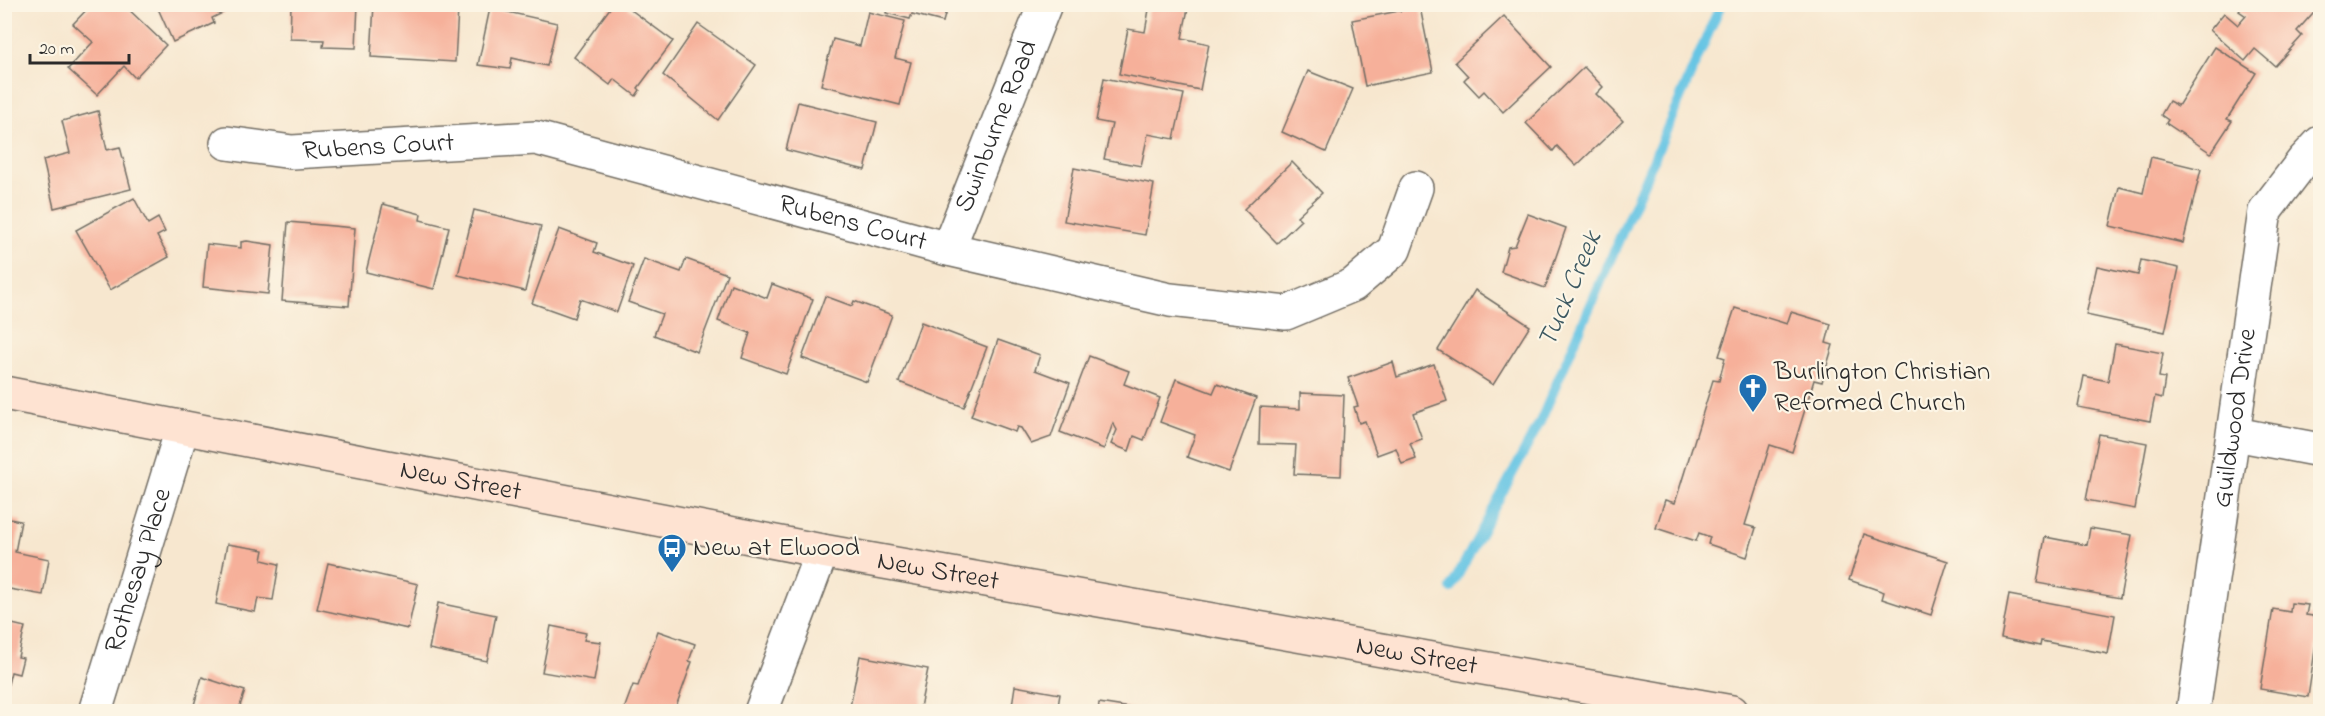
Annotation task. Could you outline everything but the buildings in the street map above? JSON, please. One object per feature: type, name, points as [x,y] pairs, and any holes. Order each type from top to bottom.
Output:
[{"type":"main road","name":"New Street","points":[[4,393],[822,551],[1732,711]]},
{"type":"street","name":"Swinburne Road","points":[[948,249],[1045,4]]},
{"type":"street","name":"Rubens Court","points":[[227,143],[292,152],[536,138],[948,249],[1170,300],[1286,313],[1353,285],[1395,250],[1416,188]]},
{"type":"street","name":"Guildwood Drive","points":[[2193,711],[2235,434],[2265,211],[2320,143]]},
{"type":"street","name":"Rothesay Place","points":[[95,711],[182,429]]},
{"type":"street","points":[[2235,434],[2320,450]]},
{"type":"street","points":[[761,711],[822,551]]},
{"type":"waterway","name":"Tuck Creek","points":[[1451,588],[1540,422],[1721,4]]},
{"type":"place","name":"Burlington Christian Reformed Church","points":[[1753,414]]},
{"type":"place","name":"New at Elwood","points":[[672,574]]}]
